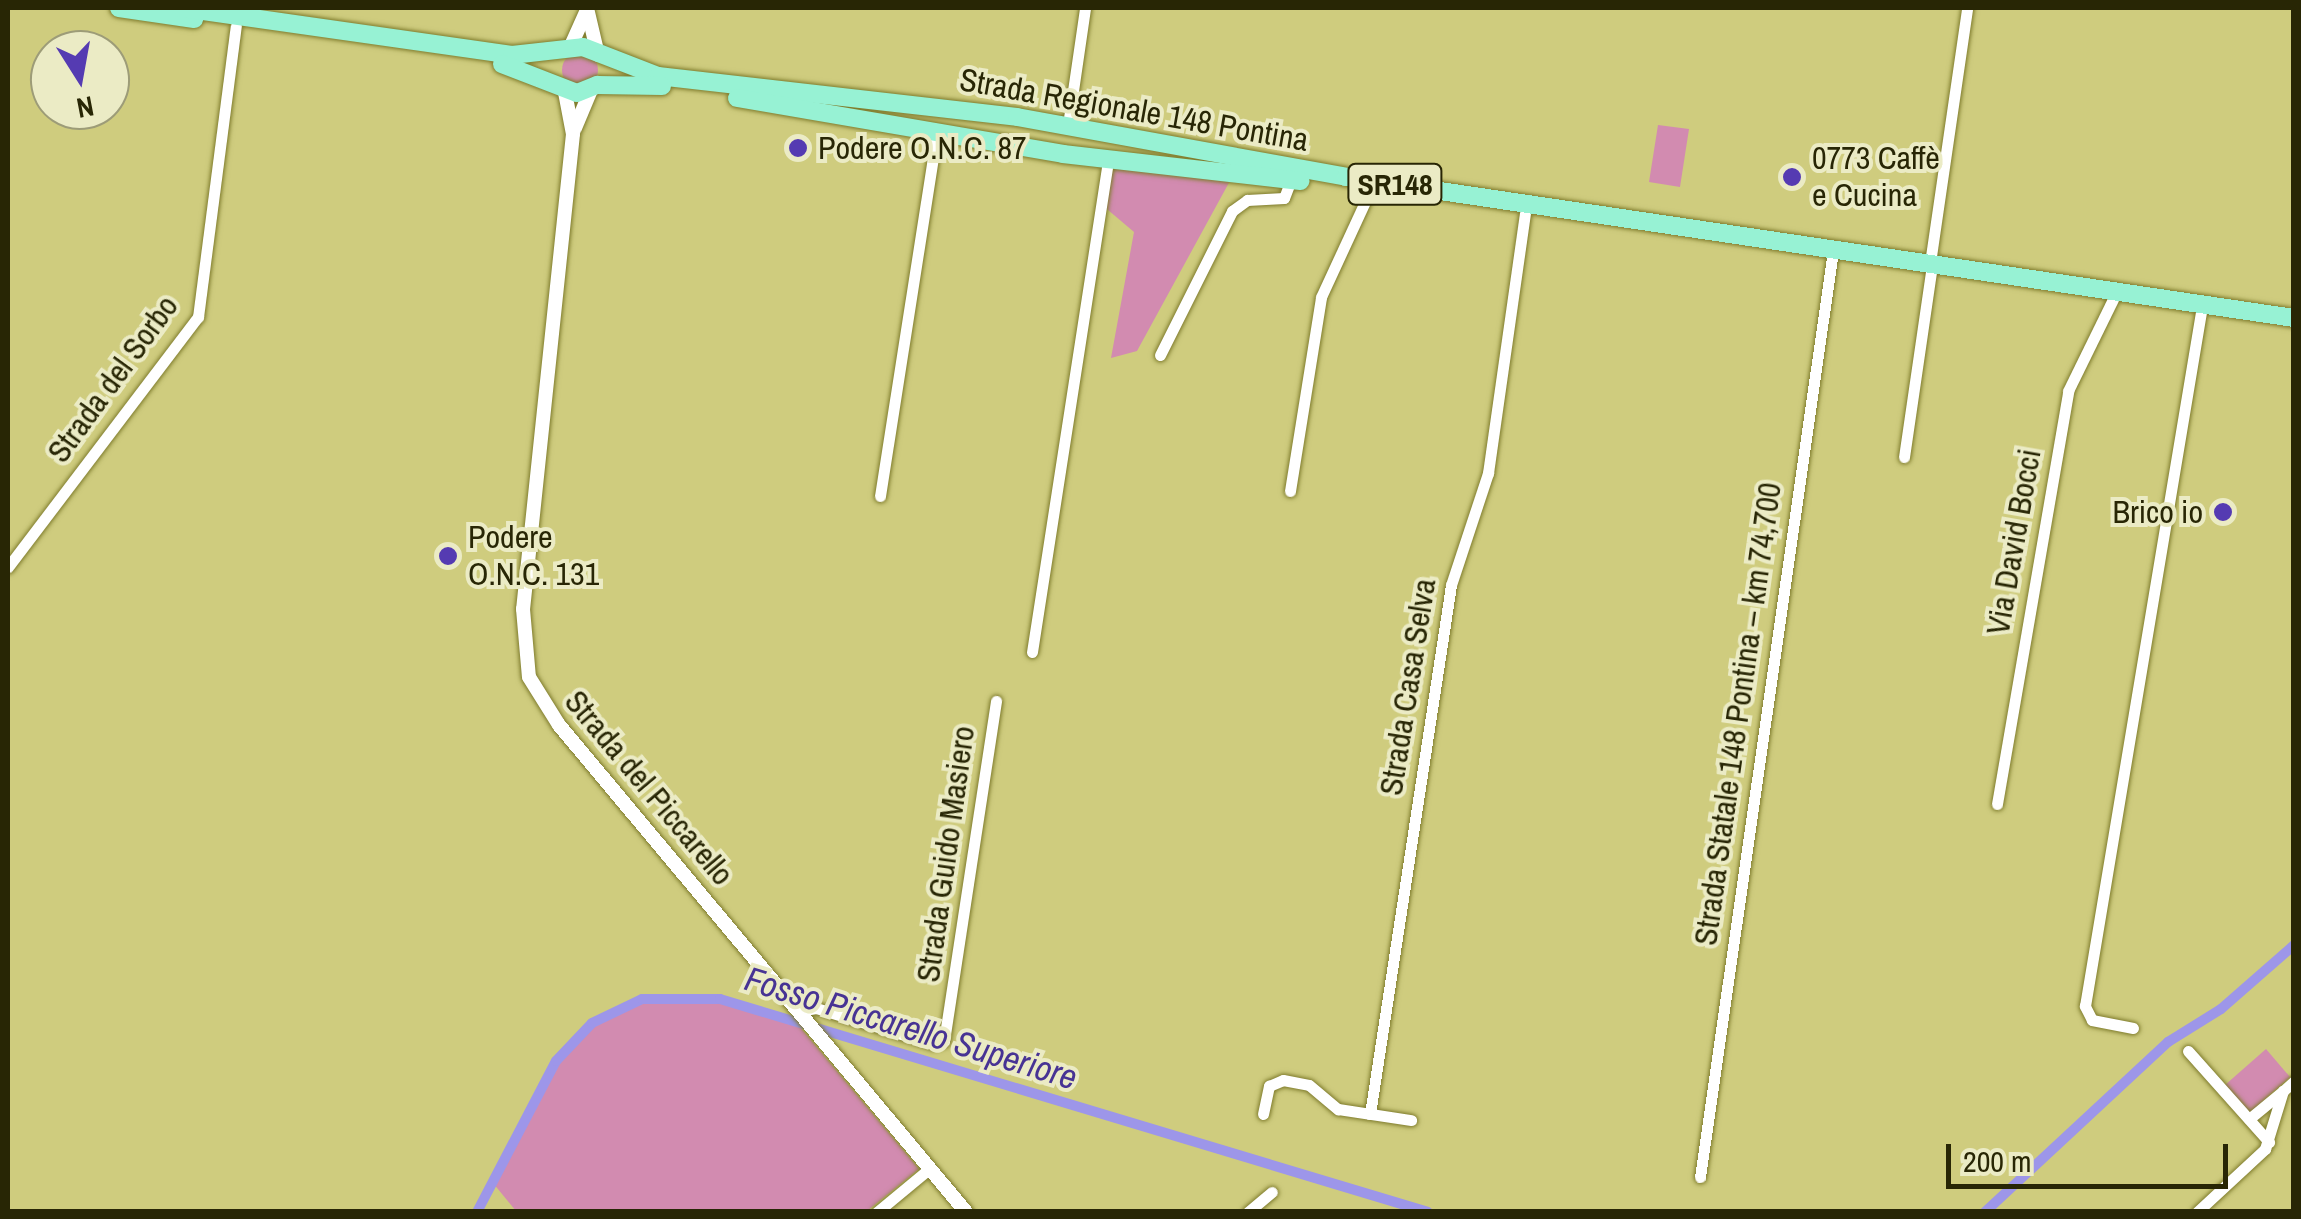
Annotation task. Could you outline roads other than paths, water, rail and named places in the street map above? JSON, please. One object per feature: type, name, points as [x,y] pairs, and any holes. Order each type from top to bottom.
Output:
[{"type":"main road","name":"Strada Regionale 148 Pontina","points":[[119,8],[492,62],[562,84],[594,88],[665,87],[1108,160],[1291,180],[1832,258],[2294,318]]},
{"type":"main road","name":"Strada Regionale 148 Pontina","points":[[182,8],[504,54],[566,52],[583,47],[599,57],[658,76],[1068,125],[1346,177],[2113,299],[2197,305]]},
{"type":"main road","points":[[562,84],[566,52]]},
{"type":"main road","points":[[594,88],[599,57]]},
{"type":"street","points":[[566,52],[587,8]]},
{"type":"street","points":[[587,8],[599,57]]},
{"type":"street","points":[[1068,125],[1086,8]]},
{"type":"street","points":[[1904,457],[1967,8]]},
{"type":"street","name":"Strada del Sorbo","points":[[8,568],[198,316],[236,26]]},
{"type":"street","name":"Strada del Piccarello","points":[[562,84],[573,134],[523,609],[526,666],[555,720],[966,1212]]},
{"type":"street","name":"Strada del Piccarello","points":[[573,134],[594,88]]},
{"type":"street","points":[[880,496],[937,134]]},
{"type":"street","points":[[1032,652],[1108,160]]},
{"type":"street","points":[[1160,354],[1232,211],[1246,200],[1284,198],[1291,180]]},
{"type":"street","points":[[1290,491],[1323,292],[1370,191]]},
{"type":"street","name":"Strada Casa Selva","points":[[1370,1114],[1450,585],[1488,473],[1526,214]]},
{"type":"street","name":"Strada Statale 148 Pontina – km 74,700","points":[[1700,1177],[1832,258]]},
{"type":"street","name":"Via David Bocci","points":[[1997,804],[2070,386],[2113,299]]},
{"type":"street","points":[[2133,1028],[2092,1020],[2085,1006],[2197,305]]},
{"type":"street","name":"Strada Guido Masiero","points":[[798,1010],[816,1008],[934,1044],[944,1041],[996,701]]},
{"type":"street","points":[[2188,1051],[2269,1142]]},
{"type":"street","points":[[1262,1114],[1269,1086],[1283,1080],[1313,1087],[1334,1108],[1412,1120]]},
{"type":"street","points":[[2249,1119],[2294,1081]]},
{"type":"street","points":[[2197,1212],[2269,1142],[2283,1091]]},
{"type":"street","points":[[876,1212],[930,1168]]},
{"type":"street","points":[[1248,1212],[1272,1192]]},
{"type":"waterway","name":"Fosso Piccarello Superiore","points":[[1985,1212],[2168,1042],[2221,1009],[2294,945]]},
{"type":"waterway","name":"Fosso Piccarello Superiore","points":[[477,1212],[556,1061],[592,1023],[642,999],[720,999],[1428,1212]]},
{"type":"place","name":"Podere O.N.C. 87","points":[[798,148]]},
{"type":"place","name":"0773 Caffè e Cucina","points":[[1792,177]]},
{"type":"place","name":"Brico io","points":[[2223,512]]},
{"type":"place","name":"Podere O.N.C. 131","points":[[448,556]]}]
